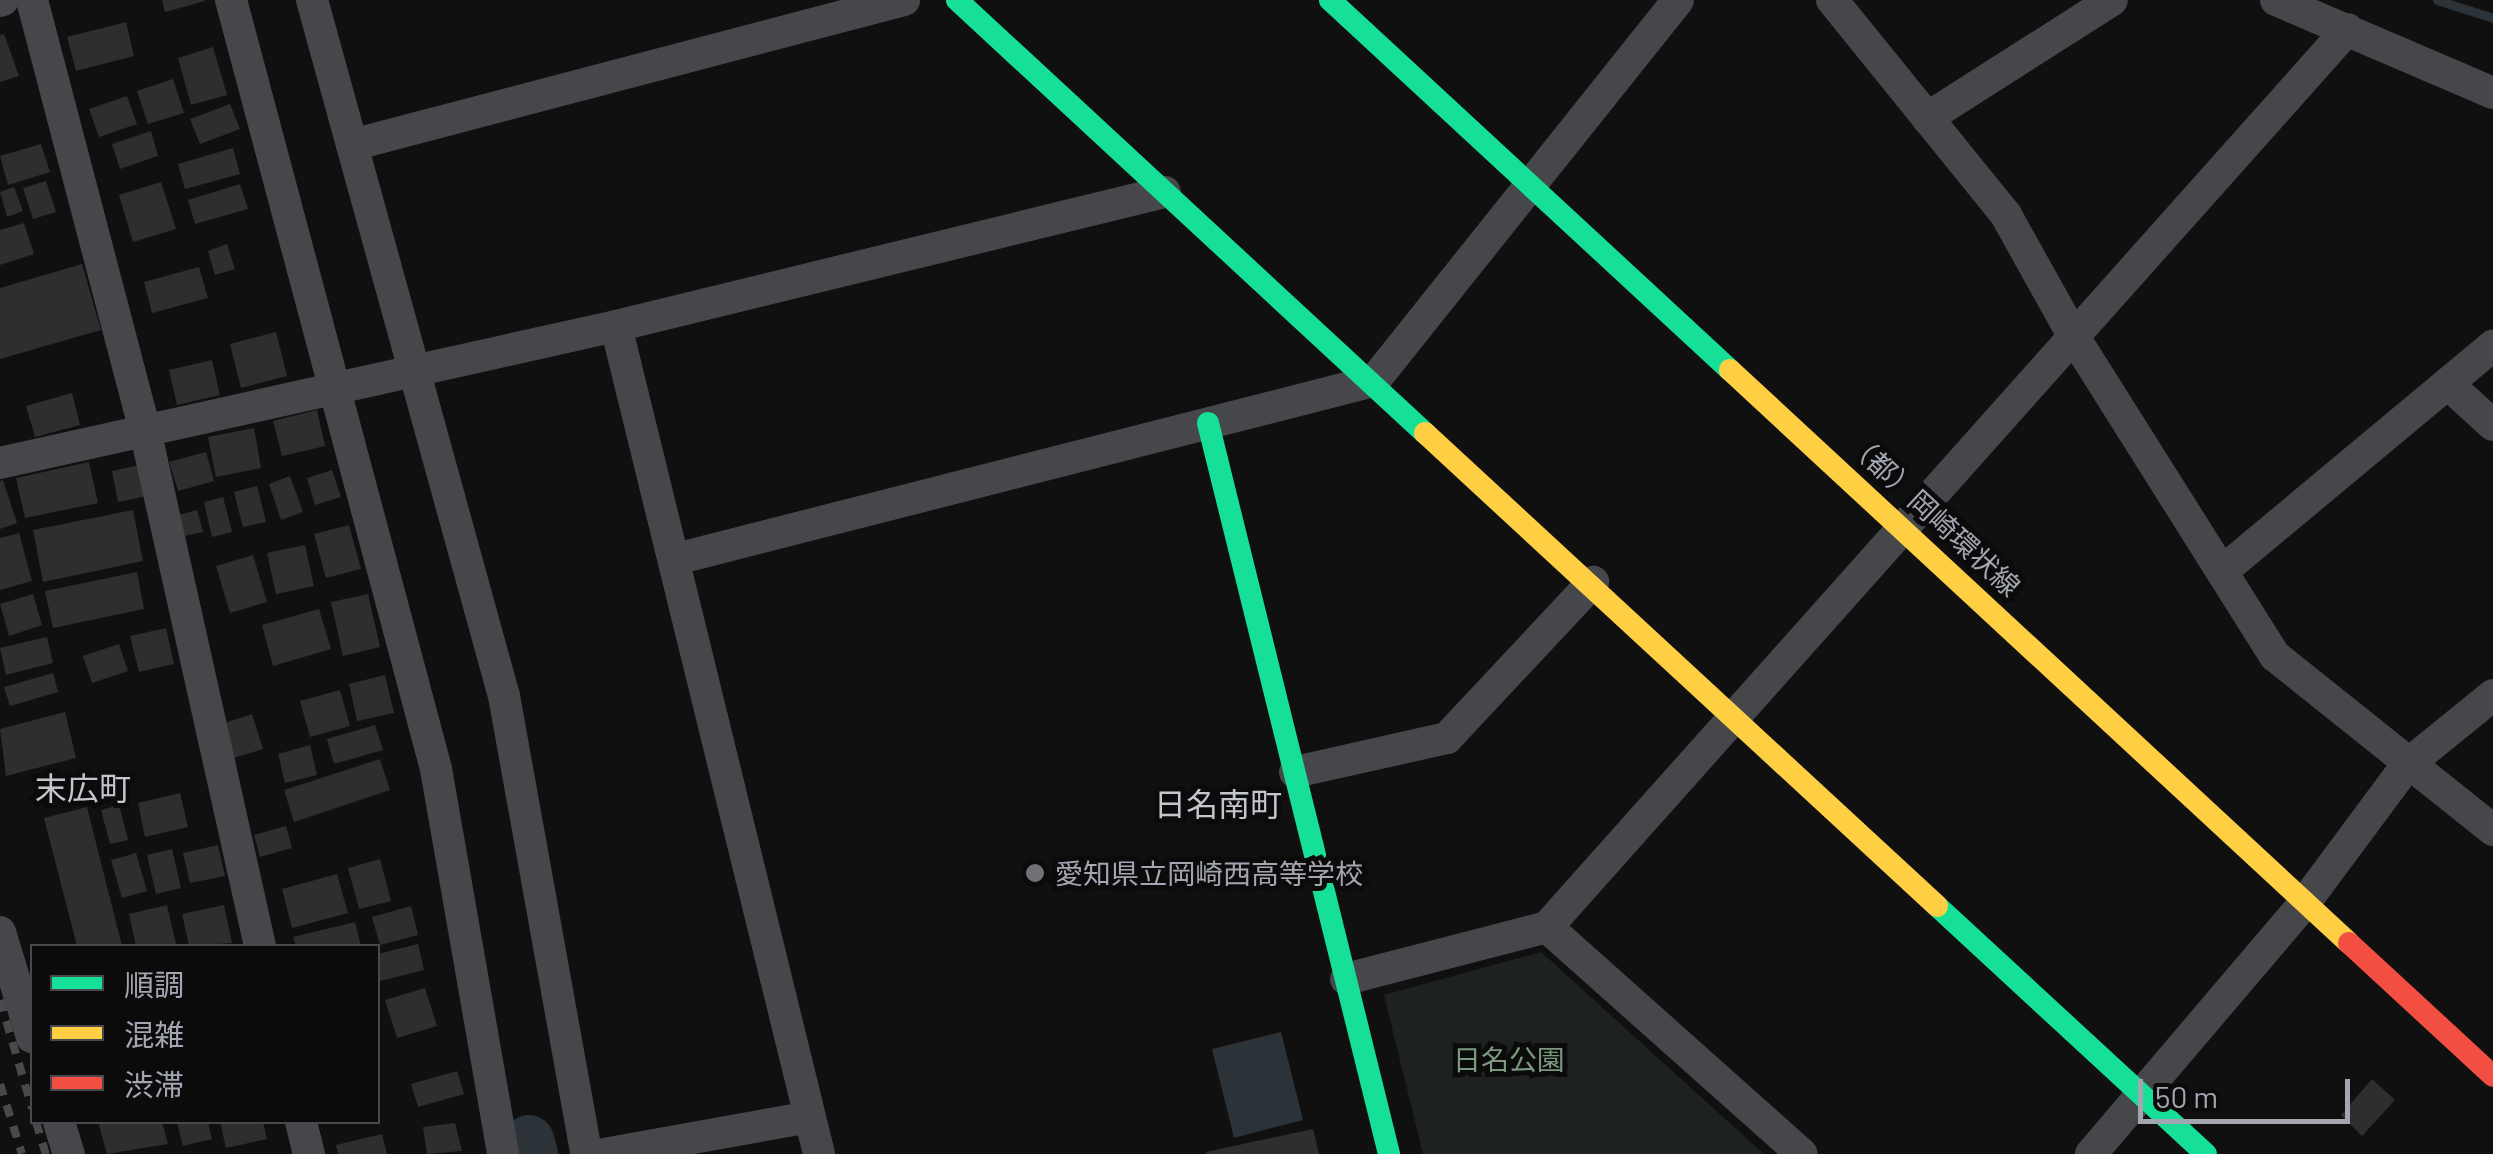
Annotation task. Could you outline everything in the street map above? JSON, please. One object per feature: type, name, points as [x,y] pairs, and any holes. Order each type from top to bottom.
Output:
[{"type":"street","points":[[32,0],[145,430],[260,944]]},
{"type":"street","points":[[231,0],[436,769],[503,1154]]},
{"type":"street","points":[[312,0],[504,696],[586,1154]]},
{"type":"street","points":[[352,145],[904,0]]},
{"type":"street","points":[[957,0],[1593,582],[2206,1154]]},
{"type":"street","name":"（都）岡崎環状線","points":[[1330,0],[1535,183],[2493,1076]]},
{"type":"street","points":[[676,560],[1374,381],[1678,0]]},
{"type":"street","points":[[1832,0],[2006,215],[2074,337],[2225,569],[2275,656],[2407,766],[2493,830]]},
{"type":"street","points":[[1927,118],[2112,0]]},
{"type":"street","points":[[2276,0],[2493,94]]},
{"type":"street","points":[[1346,979],[1547,927],[2348,29]]},
{"type":"street","points":[[0,463],[616,326],[1165,192]]},
{"type":"street","points":[[616,326],[818,1154]]},
{"type":"street","points":[[2225,569],[2493,346]]},
{"type":"street","points":[[2449,385],[2493,425]]},
{"type":"street","points":[[1208,423],[1389,1154]]},
{"type":"street","points":[[1294,772],[1447,738],[1593,582]]},
{"type":"street","points":[[2091,1154],[2306,902],[2407,766],[2493,695]]},
{"type":"street","points":[[1547,927],[1802,1154]]},
{"type":"street","points":[[0,932],[30,1030]]},
{"type":"street","points":[[604,1154],[810,1117]]},
{"type":"street","points":[[60,1124],[69,1154]]},
{"type":"street","points":[[301,1124],[308,1154]]},
{"type":"green space","name":"日名公園","points":[[1541,952],[1764,1154],[1423,1154],[1384,995]]},
{"type":"shaded area","points":[[1281,1032],[1303,1120],[1234,1138],[1212,1049]]},
{"type":"building","points":[[162,0],[205,0],[205,1],[165,12]]},
{"type":"building","points":[[126,22],[134,56],[76,71],[67,37]]},
{"type":"building","points":[[4,34],[19,76],[0,82],[0,35]]},
{"type":"building","points":[[213,47],[227,95],[191,105],[178,58]]},
{"type":"building","points":[[173,79],[184,113],[148,124],[137,91]]},
{"type":"building","points":[[127,96],[137,124],[99,137],[89,109]]},
{"type":"building","points":[[230,104],[240,129],[200,144],[190,119]]},
{"type":"building","points":[[151,131],[158,156],[120,169],[112,144]]},
{"type":"building","points":[[41,144],[50,172],[8,185],[0,156]]},
{"type":"building","points":[[233,148],[240,174],[185,189],[178,164]]},
{"type":"building","points":[[46,181],[56,212],[33,219],[23,188]]},
{"type":"building","points":[[161,182],[176,229],[133,242],[119,195]]},
{"type":"building","points":[[240,184],[248,209],[195,224],[188,200]]},
{"type":"building","points":[[14,187],[23,211],[7,217],[0,192]]},
{"type":"building","points":[[24,223],[34,254],[0,265],[0,230]]},
{"type":"building","points":[[227,244],[235,269],[215,275],[208,251]]},
{"type":"building","points":[[82,264],[101,330],[0,359],[0,288]]},
{"type":"building","points":[[199,267],[208,298],[152,313],[144,282]]},
{"type":"building","points":[[276,332],[287,376],[241,388],[230,344]]},
{"type":"building","points":[[212,360],[220,395],[177,405],[169,370]]},
{"type":"building","points":[[72,393],[80,425],[35,437],[26,406]]},
{"type":"building","points":[[317,410],[325,446],[282,456],[273,421]]},
{"type":"building","points":[[254,428],[261,468],[216,477],[208,437]]},
{"type":"building","points":[[206,452],[214,481],[178,491],[169,462]]},
{"type":"building","points":[[89,462],[98,503],[25,518],[16,478]]},
{"type":"building","points":[[140,465],[147,496],[118,502],[112,471]]},
{"type":"building","points":[[332,470],[341,497],[315,505],[307,478]]},
{"type":"building","points":[[290,476],[303,512],[281,520],[269,484]]},
{"type":"building","points":[[3,480],[17,523],[0,529],[0,481]]},
{"type":"building","points":[[257,486],[266,522],[243,527],[234,492]]},
{"type":"building","points":[[223,497],[232,532],[212,537],[204,502]]},
{"type":"building","points":[[133,510],[143,561],[43,582],[33,530]]},
{"type":"building","points":[[197,510],[203,532],[185,536],[179,515]]},
{"type":"building","points":[[349,525],[361,569],[326,578],[314,534]]},
{"type":"building","points":[[19,533],[32,581],[0,590],[0,538]]},
{"type":"building","points":[[305,545],[314,586],[276,594],[267,553]]},
{"type":"building","points":[[253,555],[267,602],[230,613],[216,566]]},
{"type":"building","points":[[137,572],[144,609],[53,628],[45,591]]},
{"type":"building","points":[[33,594],[42,625],[9,636],[0,604]]},
{"type":"building","points":[[368,594],[380,647],[343,656],[331,602]]},
{"type":"building","points":[[319,609],[331,649],[273,666],[262,625]]},
{"type":"building","points":[[166,628],[174,664],[139,672],[130,636]]},
{"type":"building","points":[[47,637],[53,663],[6,675],[0,648]]},
{"type":"building","points":[[119,644],[128,671],[92,683],[83,656]]},
{"type":"building","points":[[53,673],[58,692],[10,706],[4,687]]},
{"type":"building","points":[[385,675],[394,713],[357,721],[349,684]]},
{"type":"building","points":[[340,690],[350,726],[310,737],[300,701]]},
{"type":"building","points":[[65,712],[76,758],[6,776],[0,729]]},
{"type":"building","points":[[252,714],[263,749],[234,758],[222,724]]},
{"type":"building","points":[[375,725],[383,750],[334,764],[327,739]]},
{"type":"building","points":[[310,745],[317,775],[285,783],[278,754]]},
{"type":"building","points":[[380,759],[390,790],[294,822],[284,790]]},
{"type":"building","points":[[180,793],[188,827],[145,837],[138,803]]},
{"type":"building","points":[[119,805],[128,840],[110,844],[101,810]]},
{"type":"building","points":[[87,807],[121,944],[76,944],[44,818]]},
{"type":"building","points":[[286,826],[292,848],[260,857],[254,835]]},
{"type":"building","points":[[218,845],[225,876],[190,883],[183,853]]},
{"type":"building","points":[[172,849],[181,888],[156,894],[147,855]]},
{"type":"building","points":[[136,853],[147,891],[122,898],[111,860]]},
{"type":"building","points":[[380,859],[391,901],[359,909],[348,868]]},
{"type":"building","points":[[337,874],[348,913],[292,928],[282,889]]},
{"type":"building","points":[[167,905],[176,944],[136,944],[129,914]]},
{"type":"building","points":[[224,905],[232,943],[189,944],[182,914]]},
{"type":"building","points":[[411,906],[418,935],[380,945],[372,917]]},
{"type":"building","points":[[355,922],[360,944],[295,944],[293,937]]},
{"type":"building","points":[[418,944],[424,970],[380,981],[380,954]]},
{"type":"building","points":[[425,988],[437,1026],[397,1038],[385,1000]]},
{"type":"building","points":[[457,1071],[464,1094],[418,1107],[411,1084]]},
{"type":"building","points":[[2372,1079],[2395,1100],[2362,1136],[2341,1115]]},
{"type":"building","points":[[455,1123],[462,1151],[427,1154],[423,1127]]},
{"type":"building","points":[[99,1124],[163,1124],[168,1144],[107,1154]]},
{"type":"building","points":[[178,1124],[208,1124],[212,1139],[183,1146]]},
{"type":"building","points":[[220,1124],[263,1124],[267,1139],[226,1148]]},
{"type":"building","points":[[1313,1129],[1319,1154],[1206,1154],[1206,1152]]},
{"type":"building","points":[[382,1134],[387,1154],[338,1154],[336,1145]]},
{"type":"waterway","points":[[2437,0],[2493,18]]},
{"type":"waterway","points":[[529,1140],[533,1154]]},
{"type":"railway","points":[[0,1000],[30,1101]]},
{"type":"railway","points":[[0,1084],[22,1154]]},
{"type":"railway","points":[[37,1124],[46,1154]]},
{"type":"traffic: fast","points":[[957,0],[1425,433]]},
{"type":"traffic: fast","points":[[1330,0],[1730,370]]},
{"type":"traffic: fast","points":[[1208,423],[1389,1154]]},
{"type":"traffic: fast","points":[[1937,906],[2206,1154]]},
{"type":"traffic: slow","points":[[1730,370],[2349,943]]},
{"type":"traffic: slow","points":[[1425,433],[1937,906]]},
{"type":"traffic: jam","points":[[2349,943],[2493,1076]]},
{"type":"place","name":"愛知県立岡崎西高等学校","points":[[1035,873]]},
{"type":"district","name":"末広町","points":[[83,787]]},
{"type":"district","name":"日名南町","points":[[1218,803]]}]
